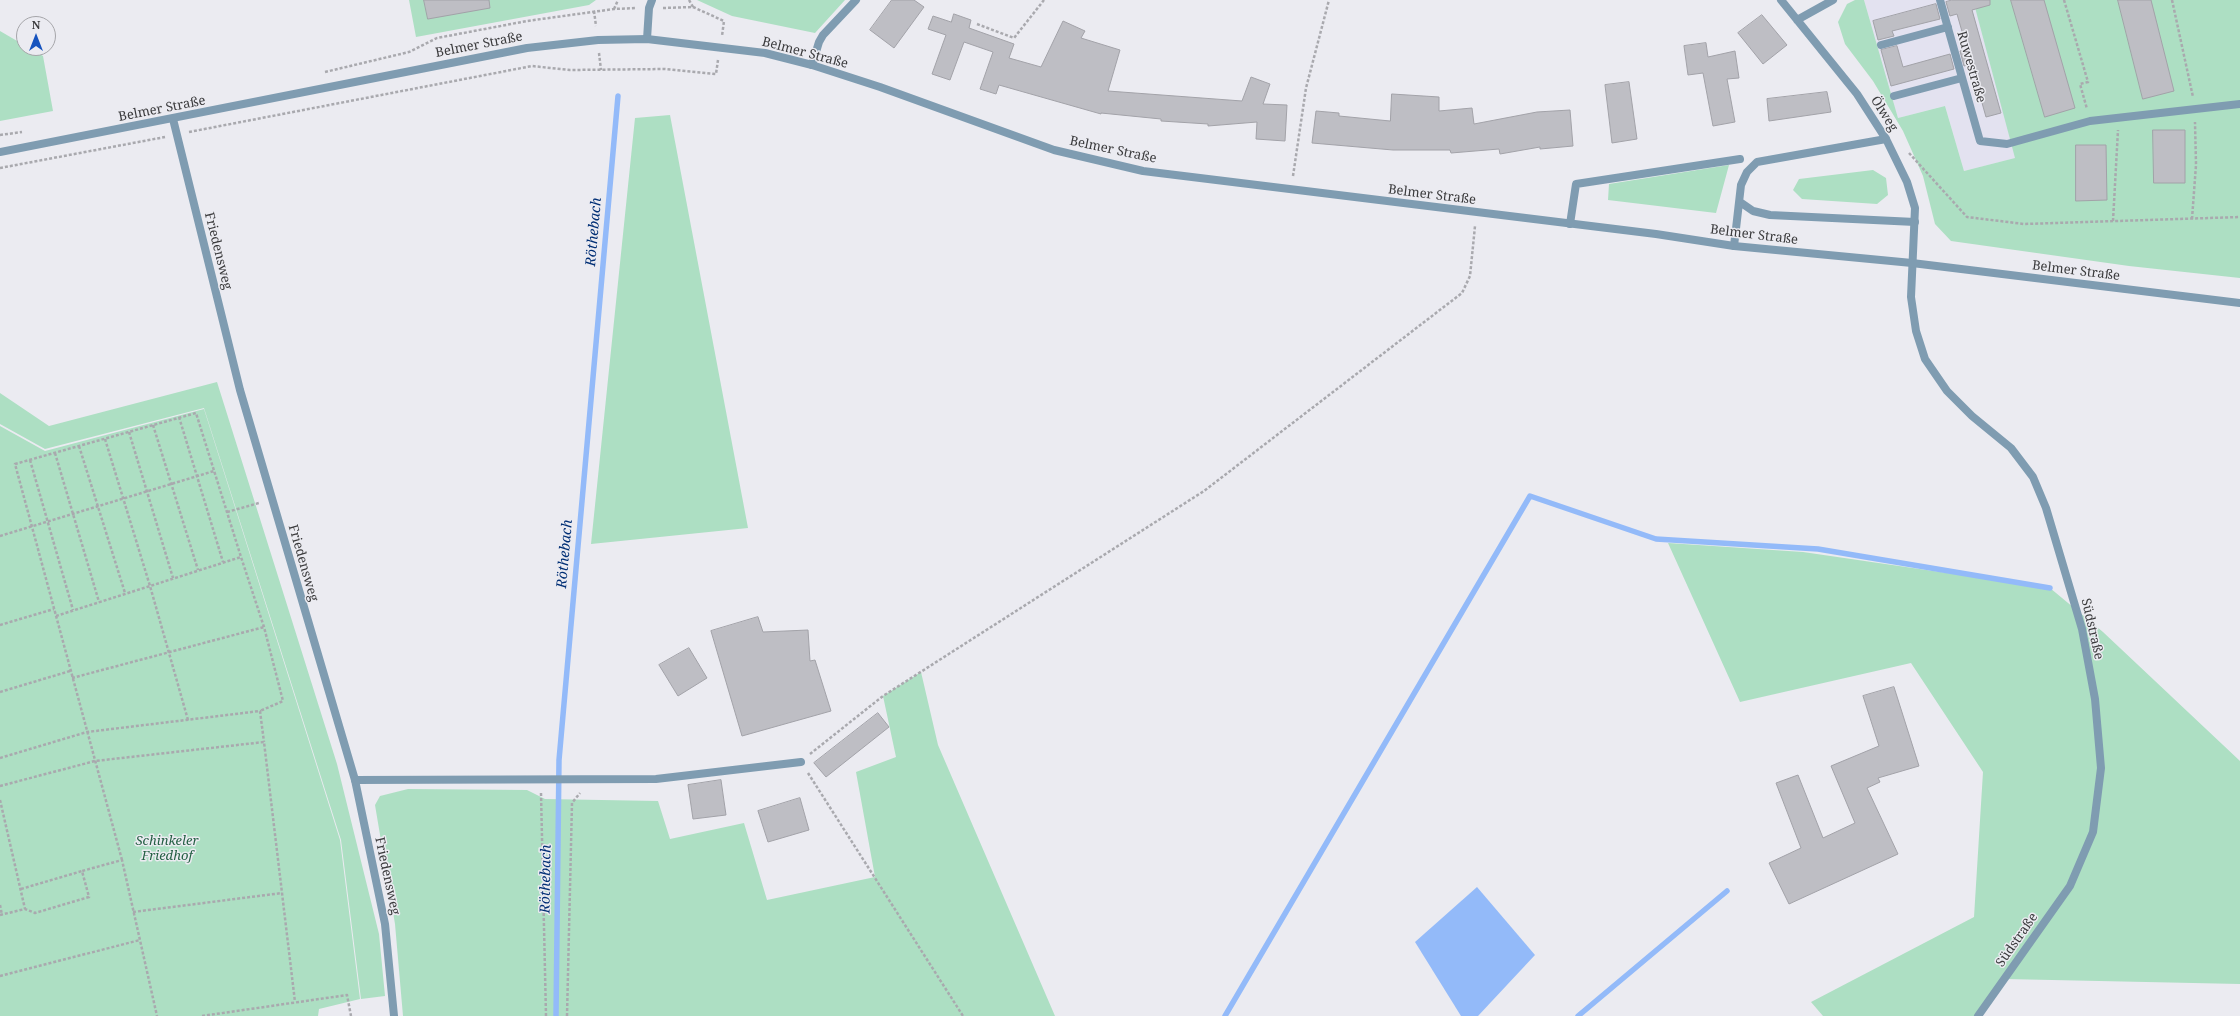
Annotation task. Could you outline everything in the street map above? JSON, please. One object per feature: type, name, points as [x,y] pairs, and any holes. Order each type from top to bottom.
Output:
[{"type":"street","points":[[647,39],[648,8],[652,0]]},
{"type":"street","points":[[812,65],[819,42],[823,35],[856,0]]},
{"type":"street","name":"Ölweg","points":[[1781,0],[1857,94],[1886,140],[1907,182],[1915,208],[1912,263]]},
{"type":"street","points":[[1797,20],[1833,0]]},
{"type":"street","name":"Ruwestraße","points":[[1940,0],[1980,141],[2007,144],[2090,121]]},
{"type":"street","points":[[1881,45],[1948,27]]},
{"type":"street","name":"Belmer Straße","points":[[0,152],[527,48],[598,40],[647,39],[765,53],[812,65],[880,87],[1054,150],[1144,171],[1734,246],[1912,263],[2240,303]]},
{"type":"street","points":[[1894,96],[1962,78]]},
{"type":"street","points":[[2090,121],[2240,104]]},
{"type":"street","name":"Friedensweg","points":[[173,119],[240,390],[355,780],[385,924],[394,1016]]},
{"type":"street","points":[[1734,246],[1741,185],[1747,172],[1757,162],[1886,140]]},
{"type":"street","points":[[1570,224],[1576,184],[1740,159]]},
{"type":"street","points":[[1740,202],[1753,211],[1770,215],[1915,222]]},
{"type":"street","name":"Südstraße","points":[[1912,263],[1910,297],[1916,331],[1925,359],[1947,391],[1972,416],[2012,448],[2033,477],[2046,508],[2082,629],[2095,699],[2100,768],[2093,832],[2070,886],[1978,1016]]},
{"type":"street","points":[[355,780],[544,778],[656,779],[800,762]]},
{"type":"path","points":[[320,73],[409,52],[437,38],[526,21],[614,9],[618,0]]},
{"type":"path","points":[[688,0],[693,7],[724,21]]},
{"type":"path","points":[[977,24],[1014,38],[1044,0]]},
{"type":"path","points":[[1291,190],[1306,88],[1329,0]]},
{"type":"path","points":[[2064,0],[2088,82],[2080,84],[2090,121]]},
{"type":"path","points":[[2172,0],[2195,108],[2196,165],[2192,219]]},
{"type":"path","points":[[0,168],[532,66],[570,70],[665,69],[716,74]]},
{"type":"path","points":[[2113,221],[2119,117]]},
{"type":"path","points":[[0,135],[28,131]]},
{"type":"path","points":[[1886,140],[1911,155],[1967,217],[2024,224],[2240,217]]},
{"type":"path","points":[[963,1016],[800,762],[883,696],[1204,491],[1462,293],[1470,276],[1476,212]]},
{"type":"path","points":[[0,758],[87,732],[260,711],[282,700],[264,627],[196,413],[15,464],[70,671],[72,678],[87,732],[95,761],[122,860],[157,1016]]},
{"type":"path","points":[[179,417],[224,562]]},
{"type":"path","points":[[153,425],[198,570]]},
{"type":"path","points":[[129,432],[173,578]]},
{"type":"path","points":[[105,439],[150,586],[188,720]]},
{"type":"path","points":[[79,446],[125,593]]},
{"type":"path","points":[[54,453],[99,602]]},
{"type":"path","points":[[30,460],[73,610]]},
{"type":"path","points":[[0,536],[31,525],[214,472]]},
{"type":"path","points":[[227,512],[272,499]]},
{"type":"path","points":[[56,616],[241,557]]},
{"type":"path","points":[[0,625],[54,609]]},
{"type":"path","points":[[72,678],[264,627]]},
{"type":"path","points":[[0,692],[70,671]]},
{"type":"path","points":[[260,711],[295,1002]]},
{"type":"path","points":[[0,786],[95,761],[264,742]]},
{"type":"path","points":[[544,778],[546,1016]]},
{"type":"path","points":[[567,1016],[572,803],[580,794],[583,778]]},
{"type":"path","points":[[0,800],[25,909]]},
{"type":"path","points":[[21,889],[122,860]]},
{"type":"path","points":[[0,905],[1,915],[25,909],[35,913],[89,897],[82,871]]},
{"type":"path","points":[[133,912],[282,893]]},
{"type":"path","points":[[0,976],[140,940]]},
{"type":"path","points":[[202,1016],[347,995],[351,1016]]},
{"type":"shaded area","points":[[1864,0],[1973,0],[2016,158],[1964,171],[1945,106],[1898,118]]},
{"type":"green space","points":[[409,0],[596,0],[589,5],[416,37]]},
{"type":"green space","points":[[697,0],[845,0],[815,33],[732,16]]},
{"type":"green space","points":[[1855,0],[1864,0],[1898,118],[1945,106],[1964,171],[2015,158],[1973,0],[2240,0],[2240,278],[2129,266],[1951,241],[1935,224],[1923,176],[1903,131],[1873,81],[1845,44],[1838,22],[1847,4]]},
{"type":"green space","points":[[0,31],[16,40],[16,56],[43,56],[53,111],[0,121]]},
{"type":"green space","points":[[670,115],[748,528],[591,544],[635,118]]},
{"type":"green space","points":[[1729,165],[1716,213],[1608,200],[1609,184]]},
{"type":"green space","points":[[1873,170],[1886,178],[1888,195],[1877,204],[1802,199],[1793,190],[1799,179]]},
{"type":"green space","points":[[217,382],[337,764],[379,934],[385,996],[361,999],[341,840],[204,408],[45,449],[0,424],[0,393],[49,426]]},
{"type":"green space","name":"Schinkeler Friedhof","points":[[204,409],[340,840],[360,999],[319,1009],[318,1016],[0,1016],[0,426],[45,451]]},
{"type":"green space","points":[[1668,543],[1803,552],[2050,588],[2103,632],[2240,761],[2240,984],[2005,979],[1978,1016],[1823,1016],[1811,1002],[1974,917],[1983,772],[1911,663],[1740,702]]},
{"type":"green space","points":[[921,672],[938,745],[1055,1016],[403,1016],[395,924],[375,805],[380,796],[408,789],[527,790],[545,799],[658,801],[670,839],[744,823],[767,900],[875,877],[856,772],[896,757],[883,696]]},
{"type":"water","points":[[1477,887],[1535,955],[1478,1016],[1461,1016],[1415,942]]},
{"type":"building","points":[[424,0],[489,0],[490,8],[428,19]]},
{"type":"building","points":[[892,0],[914,0],[924,7],[894,48],[870,30]]},
{"type":"building","points":[[1952,0],[1990,0],[1990,5],[1972,10],[2001,113],[1986,117],[1971,64],[1964,66],[1960,51],[1967,49],[1957,14],[1950,16],[1946,2]]},
{"type":"building","points":[[2011,0],[2044,0],[2075,108],[2045,117]]},
{"type":"building","points":[[2118,0],[2151,0],[2174,91],[2143,99]]},
{"type":"building","points":[[1936,4],[1940,19],[1892,31],[1894,36],[1878,40],[1873,21]]},
{"type":"building","points":[[954,14],[971,20],[969,28],[1014,44],[1009,58],[1041,67],[1063,21],[1085,31],[1081,38],[1120,50],[1108,91],[1242,101],[1251,77],[1270,84],[1263,104],[1287,105],[1285,141],[1256,139],[1257,122],[1208,126],[1208,124],[1161,121],[1161,119],[1101,114],[999,85],[996,94],[980,89],[993,52],[964,42],[950,80],[932,74],[946,35],[928,29],[933,16],[951,22]]},
{"type":"building","points":[[1762,15],[1787,45],[1763,64],[1738,33]]},
{"type":"building","points":[[1706,43],[1708,57],[1735,51],[1739,78],[1727,79],[1735,122],[1713,126],[1703,73],[1688,75],[1684,46]]},
{"type":"building","points":[[1897,46],[1903,67],[1950,54],[1954,69],[1891,86],[1881,50]]},
{"type":"building","points":[[1629,82],[1637,139],[1612,143],[1605,85]]},
{"type":"building","points":[[1827,92],[1831,112],[1769,121],[1767,99]]},
{"type":"building","points":[[1392,94],[1439,97],[1439,111],[1472,108],[1474,124],[1537,112],[1570,110],[1573,146],[1540,149],[1540,147],[1500,154],[1499,149],[1451,153],[1450,150],[1393,150],[1312,143],[1316,111],[1339,113],[1339,116],[1390,121]]},
{"type":"building","points":[[2153,130],[2185,130],[2185,183],[2154,183]]},
{"type":"building","points":[[2076,145],[2106,145],[2107,200],[2076,201]]},
{"type":"building","points":[[758,617],[763,632],[808,630],[810,661],[815,660],[831,711],[742,736],[711,631]]},
{"type":"building","points":[[689,648],[707,678],[678,696],[659,665]]},
{"type":"building","points":[[1894,687],[1919,766],[1878,778],[1880,782],[1867,788],[1898,854],[1789,904],[1769,863],[1801,848],[1776,783],[1798,775],[1823,838],[1855,823],[1831,766],[1879,746],[1863,696]]},
{"type":"building","points":[[878,713],[889,727],[826,777],[814,763]]},
{"type":"building","points":[[721,780],[726,815],[693,819],[688,785]]},
{"type":"building","points":[[800,798],[809,830],[768,842],[758,811]]},
{"type":"waterway","name":"Röthebach","points":[[556,1016],[559,760],[618,96]]},
{"type":"waterway","points":[[1225,1016],[1530,496],[1656,539],[1818,549],[2050,588]]},
{"type":"waterway","points":[[1578,1016],[1727,891]]}]
